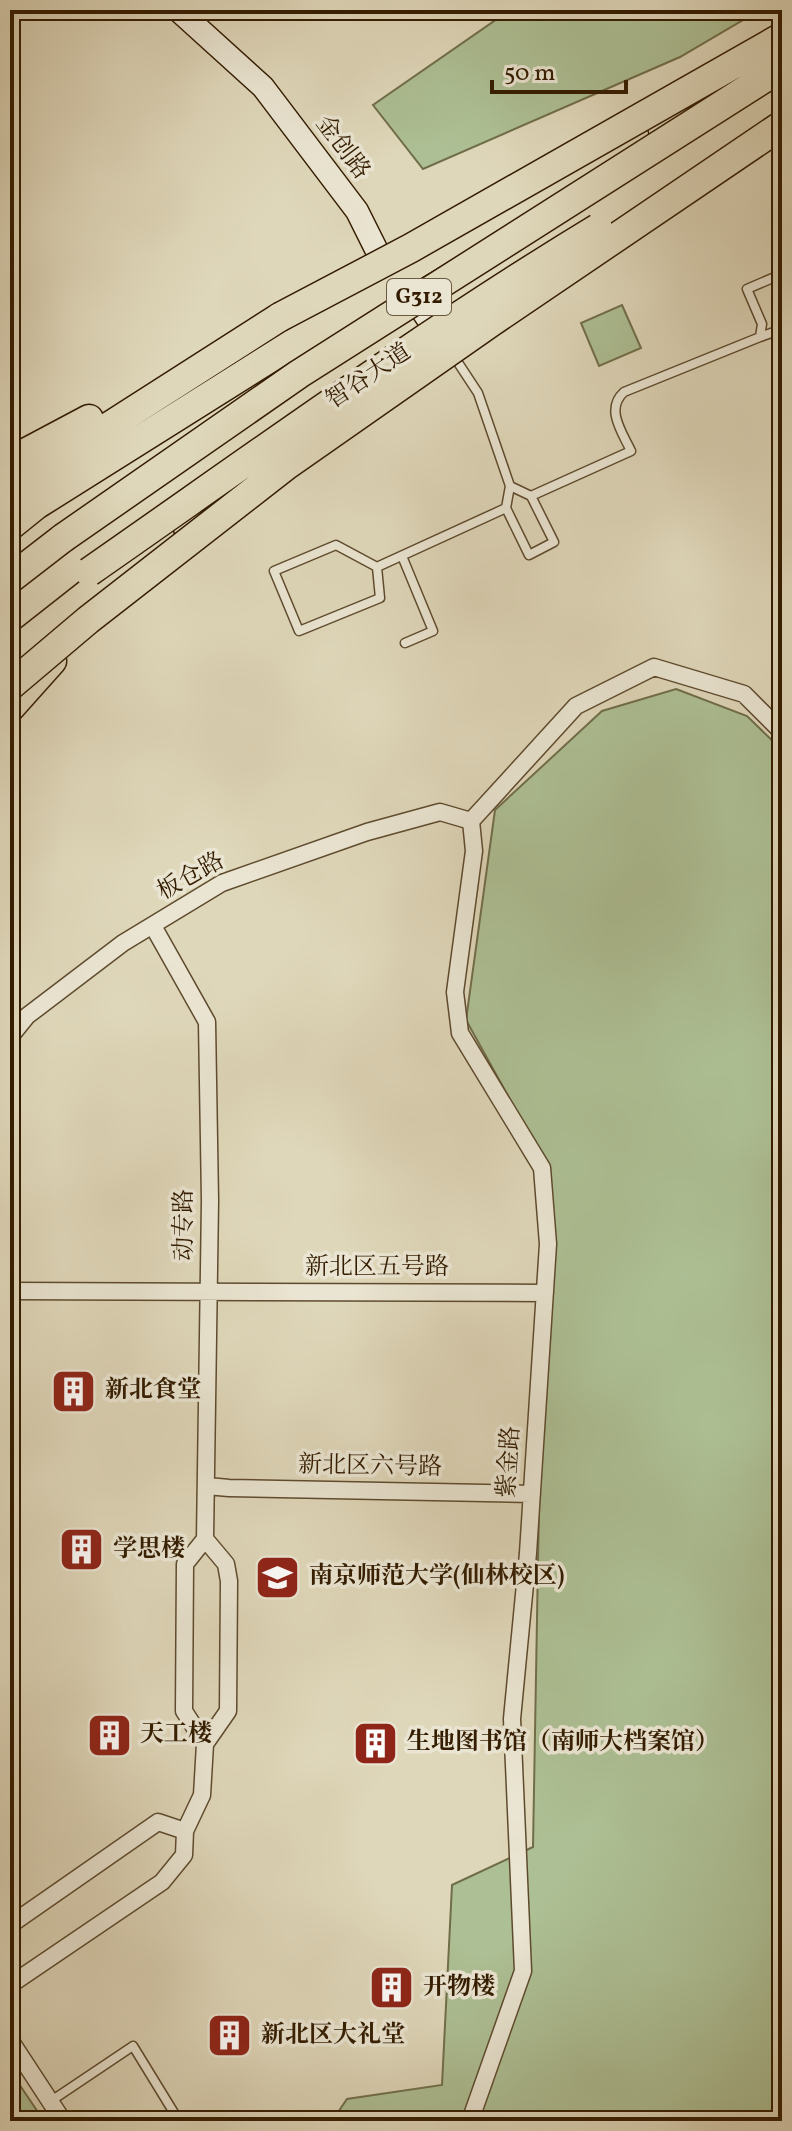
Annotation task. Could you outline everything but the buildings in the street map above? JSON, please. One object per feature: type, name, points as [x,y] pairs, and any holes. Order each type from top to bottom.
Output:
[{"type":"highway","points":[[10,461],[411,248],[782,37]]},
{"type":"highway","name":"智谷大道","points":[[10,579],[63,538],[299,374],[782,67]]},
{"type":"highway","name":"智谷大道","points":[[10,633],[89,572],[334,400],[545,260],[782,116]]},
{"type":"highway","points":[[10,686],[88,620],[287,465],[515,305],[782,124]]},
{"type":"highway","points":[[10,526],[36,505],[399,277]]},
{"type":"highway","points":[[10,492],[280,317]]},
{"type":"highway","points":[[10,655],[156,540],[441,338]]},
{"type":"highway","points":[[10,708],[88,620]]},
{"type":"main road","name":"G312","points":[[399,277],[782,47]]},
{"type":"main road","name":"智谷大道","points":[[441,338],[782,124]]},
{"type":"street","name":"金创路","points":[[178,10],[263,87],[357,211],[377,251],[441,338]]},
{"type":"street","points":[[471,821],[576,706],[654,667],[744,694],[782,732]]},
{"type":"street","name":"板仓路","points":[[10,1037],[27,1016],[123,943],[222,883],[367,832],[440,812],[471,821]]},
{"type":"street","name":"紫金路","points":[[471,821],[474,851],[455,992],[460,1033],[542,1168],[548,1244],[532,1494],[512,1719],[523,1971],[475,2116]]},
{"type":"street","name":"动专路","points":[[153,926],[207,1022],[209,1291],[205,1539]]},
{"type":"street","name":"新北区五号路","points":[[10,1291],[545,1293]]},
{"type":"street","name":"新北区六号路","points":[[207,1486],[532,1494]]},
{"type":"street","points":[[10,1985],[162,1882],[184,1855],[185,1831],[202,1795],[205,1744],[228,1711],[229,1581],[226,1564],[205,1539],[185,1564],[184,1711],[205,1744]]},
{"type":"street","points":[[10,1925],[158,1822],[185,1831]]},
{"type":"street","points":[[10,2040],[63,2121]]},
{"type":"lane","points":[[760,337],[762,324],[747,289],[782,274]]},
{"type":"lane","points":[[531,496],[631,451],[614,412],[616,400],[624,392],[782,329]]},
{"type":"lane","points":[[441,338],[478,393],[510,486],[506,508],[529,555],[554,542],[531,496],[510,486]]},
{"type":"lane","points":[[377,567],[506,508]]},
{"type":"lane","points":[[336,545],[377,567],[380,598],[299,631],[274,571],[336,545]]},
{"type":"lane","points":[[402,556],[433,631],[405,643]]},
{"type":"lane","points":[[51,2101],[133,2046],[179,2121]]},
{"type":"green space","points":[[510,10],[760,10],[680,57],[423,169],[373,105]]},
{"type":"green space","points":[[622,305],[641,348],[599,366],[581,323]]},
{"type":"green space","points":[[676,689],[747,716],[782,750],[782,2121],[332,2121],[347,2099],[442,2085],[452,1885],[533,1847],[545,1163],[466,1020],[495,810],[602,711]]},
{"type":"green space","points":[[17,2081],[44,2121],[10,2121],[10,2085]]},
{"type":"place","name":"新北食堂","points":[[74,1391]]},
{"type":"place","name":"学思楼","points":[[82,1550]]},
{"type":"place","name":"南京师范大学(仙林校区)","points":[[278,1577]]},
{"type":"place","name":"天工楼","points":[[109,1735]]},
{"type":"place","name":"生地图书馆（南师大档案馆）","points":[[376,1743]]},
{"type":"place","name":"开物楼","points":[[392,1988]]},
{"type":"place","name":"新北区大礼堂","points":[[230,2036]]}]
